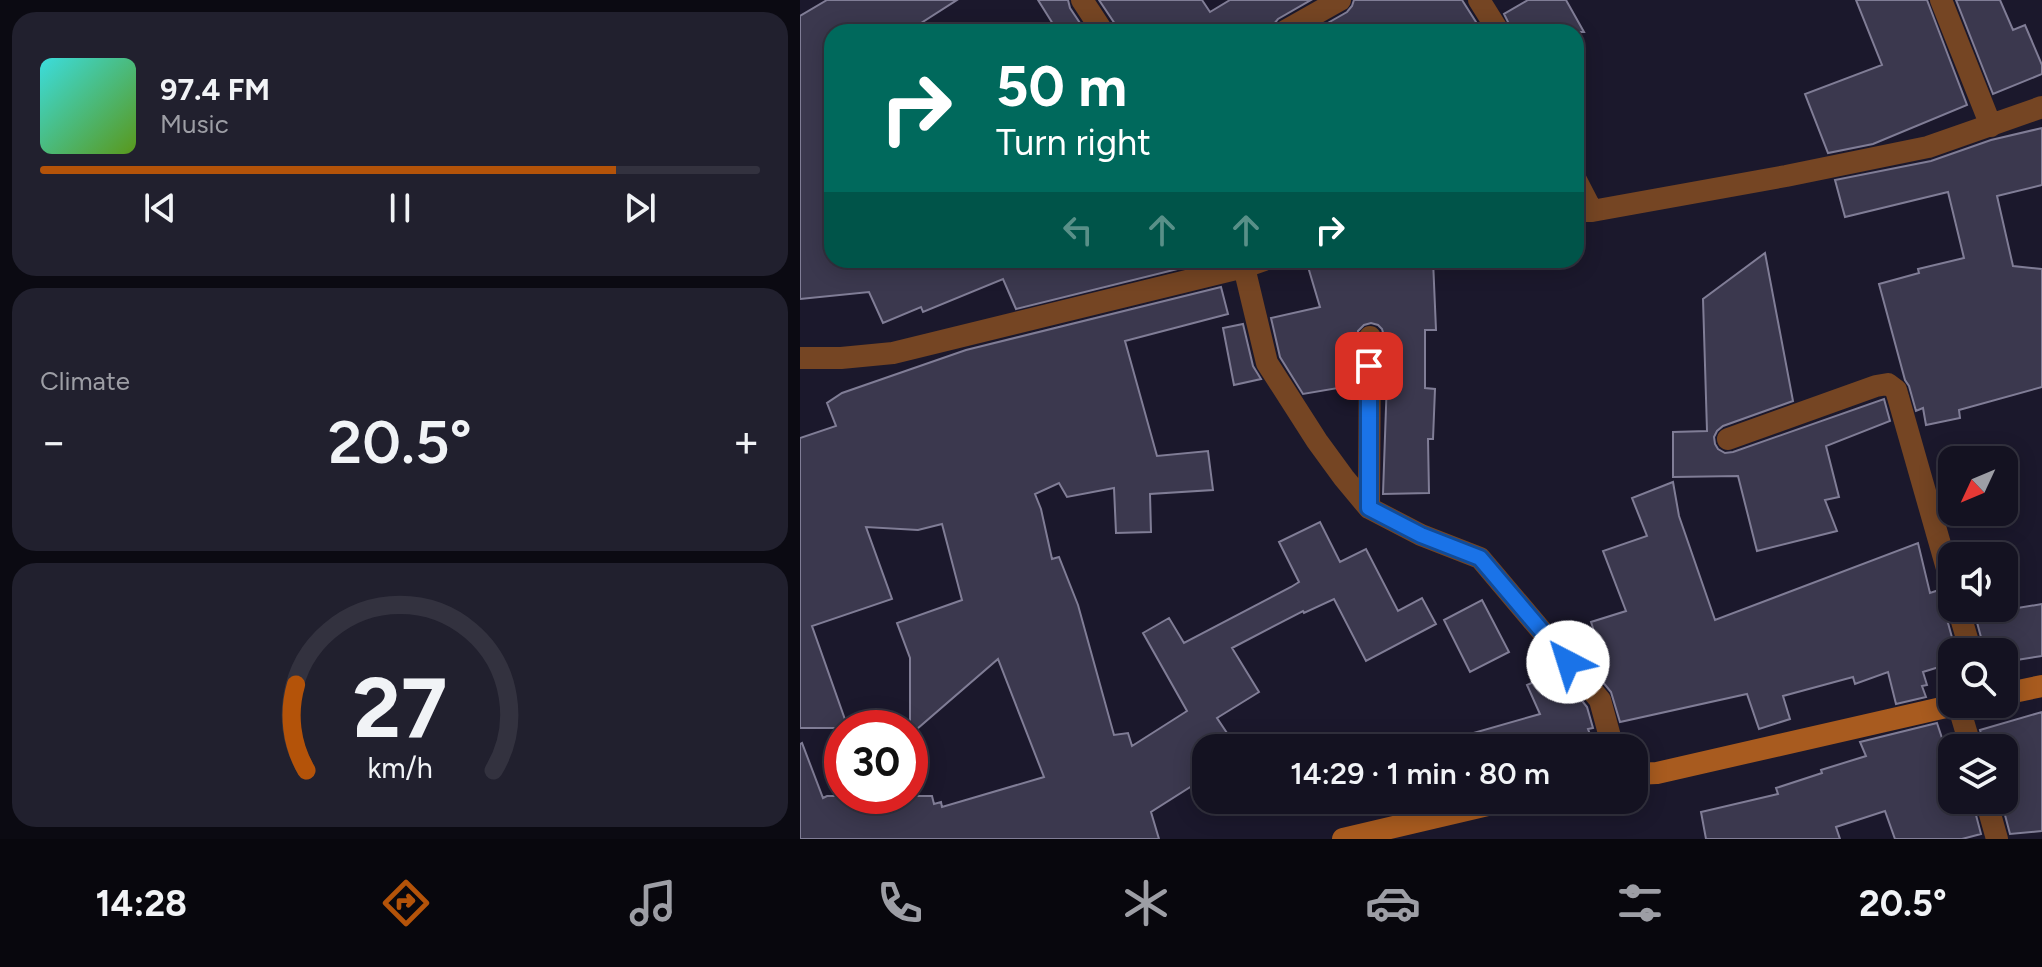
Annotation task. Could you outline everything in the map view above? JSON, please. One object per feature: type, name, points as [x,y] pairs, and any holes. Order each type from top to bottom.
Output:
[{"type":"main road","points":[[2018,691],[2042,686]]},
{"type":"main road","points":[[1648,773],[1938,709]]},
{"type":"main road","points":[[1343,839],[1449,814]]},
{"type":"street","points":[[1082,0],[1098,24]]},
{"type":"street","points":[[1297,24],[1340,0]]},
{"type":"street","points":[[1479,0],[1494,24]]},
{"type":"street","points":[[1941,0],[1991,126]]},
{"type":"street","points":[[1584,211],[1786,176],[1928,147],[2042,107]]},
{"type":"street","points":[[800,358],[893,353],[1226,268]]},
{"type":"street","points":[[1251,268],[1267,363],[1317,441],[1369,508],[1421,535],[1480,558],[1600,700],[1609,734]]},
{"type":"street","points":[[1369,508],[1370,337]]},
{"type":"street","points":[[1728,439],[1888,384],[1896,390],[1939,542]]},
{"type":"street","points":[[1990,814],[1997,839]]},
{"type":"building","points":[[827,0],[957,0],[920,24],[824,24],[824,268],[1182,268],[1016,309],[1003,279],[923,312],[921,307],[883,323],[869,292],[800,299],[800,16]]},
{"type":"building","points":[[1038,0],[1068,0],[1081,24],[1053,24]]},
{"type":"building","points":[[1099,0],[1202,0],[1210,12],[1230,0],[1311,0],[1274,24],[1115,24]]},
{"type":"building","points":[[1354,0],[1462,0],[1476,22],[1326,24],[1352,6]]},
{"type":"building","points":[[1528,0],[1566,0],[1580,24],[1509,24],[1504,14]]},
{"type":"building","points":[[1856,0],[1927,0],[1967,105],[1873,144],[1828,153],[1805,94],[1882,65]]},
{"type":"building","points":[[1956,0],[2000,0],[2013,30],[2025,25],[2042,65],[2042,74],[1993,94]]},
{"type":"building","points":[[2042,128],[2042,185],[1997,196],[2013,266],[2042,269],[2042,387],[1959,410],[1960,418],[1926,425],[1923,408],[1916,411],[1905,380],[1879,284],[1919,273],[1918,269],[1964,258],[1948,192],[1845,217],[1835,180],[1931,161],[1991,140]]},
{"type":"building","points":[[1765,253],[1793,401],[1723,426],[1714,437],[1718,449],[1725,453],[1733,452],[1884,399],[1890,421],[1826,446],[1839,497],[1825,500],[1837,531],[1757,551],[1738,476],[1673,477],[1673,432],[1707,431],[1703,299]]},
{"type":"building","points":[[1308,268],[1433,268],[1436,330],[1425,330],[1425,388],[1435,389],[1433,439],[1428,439],[1429,493],[1383,494],[1387,379],[1384,380],[1384,336],[1378,325],[1364,325],[1358,331],[1356,385],[1303,394],[1280,357],[1271,318],[1320,307]]},
{"type":"building","points":[[1221,287],[1228,314],[1125,341],[1157,456],[1208,451],[1213,490],[1150,494],[1151,532],[1116,533],[1114,488],[1067,497],[1059,483],[1035,494],[1052,559],[1059,557],[1078,605],[1114,735],[1128,733],[1132,746],[1187,711],[1143,633],[1169,618],[1184,643],[1299,582],[1279,542],[1320,522],[1340,562],[1366,549],[1398,611],[1422,598],[1436,624],[1366,661],[1334,599],[1303,611],[1232,648],[1259,692],[1217,718],[1228,734],[1192,734],[1192,786],[1151,812],[1159,839],[800,839],[802,743],[824,798],[824,814],[928,814],[928,796],[932,796],[934,804],[941,802],[942,807],[1044,777],[998,659],[928,719],[928,710],[910,710],[910,658],[897,623],[962,600],[942,524],[918,530],[866,527],[892,599],[812,626],[842,710],[824,710],[824,728],[800,728],[800,438],[836,426],[827,403],[842,393],[966,350]]},
{"type":"building","points":[[1243,324],[1253,366],[1261,379],[1234,385],[1223,328]]},
{"type":"building","points":[[1673,482],[1679,516],[1715,620],[1918,543],[1930,593],[1938,590],[1938,622],[1948,622],[1952,638],[1938,638],[1938,667],[1923,672],[1927,685],[1922,686],[1926,697],[1896,704],[1888,672],[1855,684],[1853,677],[1783,696],[1790,719],[1759,729],[1747,694],[1620,722],[1611,692],[1584,659],[1601,653],[1591,622],[1626,611],[1603,551],[1647,536],[1632,498]]},
{"type":"building","points":[[1482,600],[1509,652],[1470,672],[1444,620]]},
{"type":"building","points":[[2042,604],[2042,656],[2018,660],[2018,638],[1981,638],[1977,622],[2018,622],[2018,608]]},
{"type":"building","points":[[1558,671],[1587,707],[1593,728],[1588,729],[1590,734],[1470,734],[1540,714],[1527,685]]},
{"type":"building","points":[[2042,712],[2042,831],[2010,834],[2005,814],[2018,814],[2018,734],[1981,734],[1980,730]]},
{"type":"building","points":[[1937,723],[1941,734],[1938,734],[1938,814],[1976,814],[1981,834],[1962,839],[1895,839],[1885,811],[1836,827],[1840,839],[1706,839],[1701,812],[1778,794],[1776,788],[1866,756],[1860,742]]},
{"type":"route","points":[[1369,366],[1369,508],[1421,535],[1480,558],[1568,662]]}]
